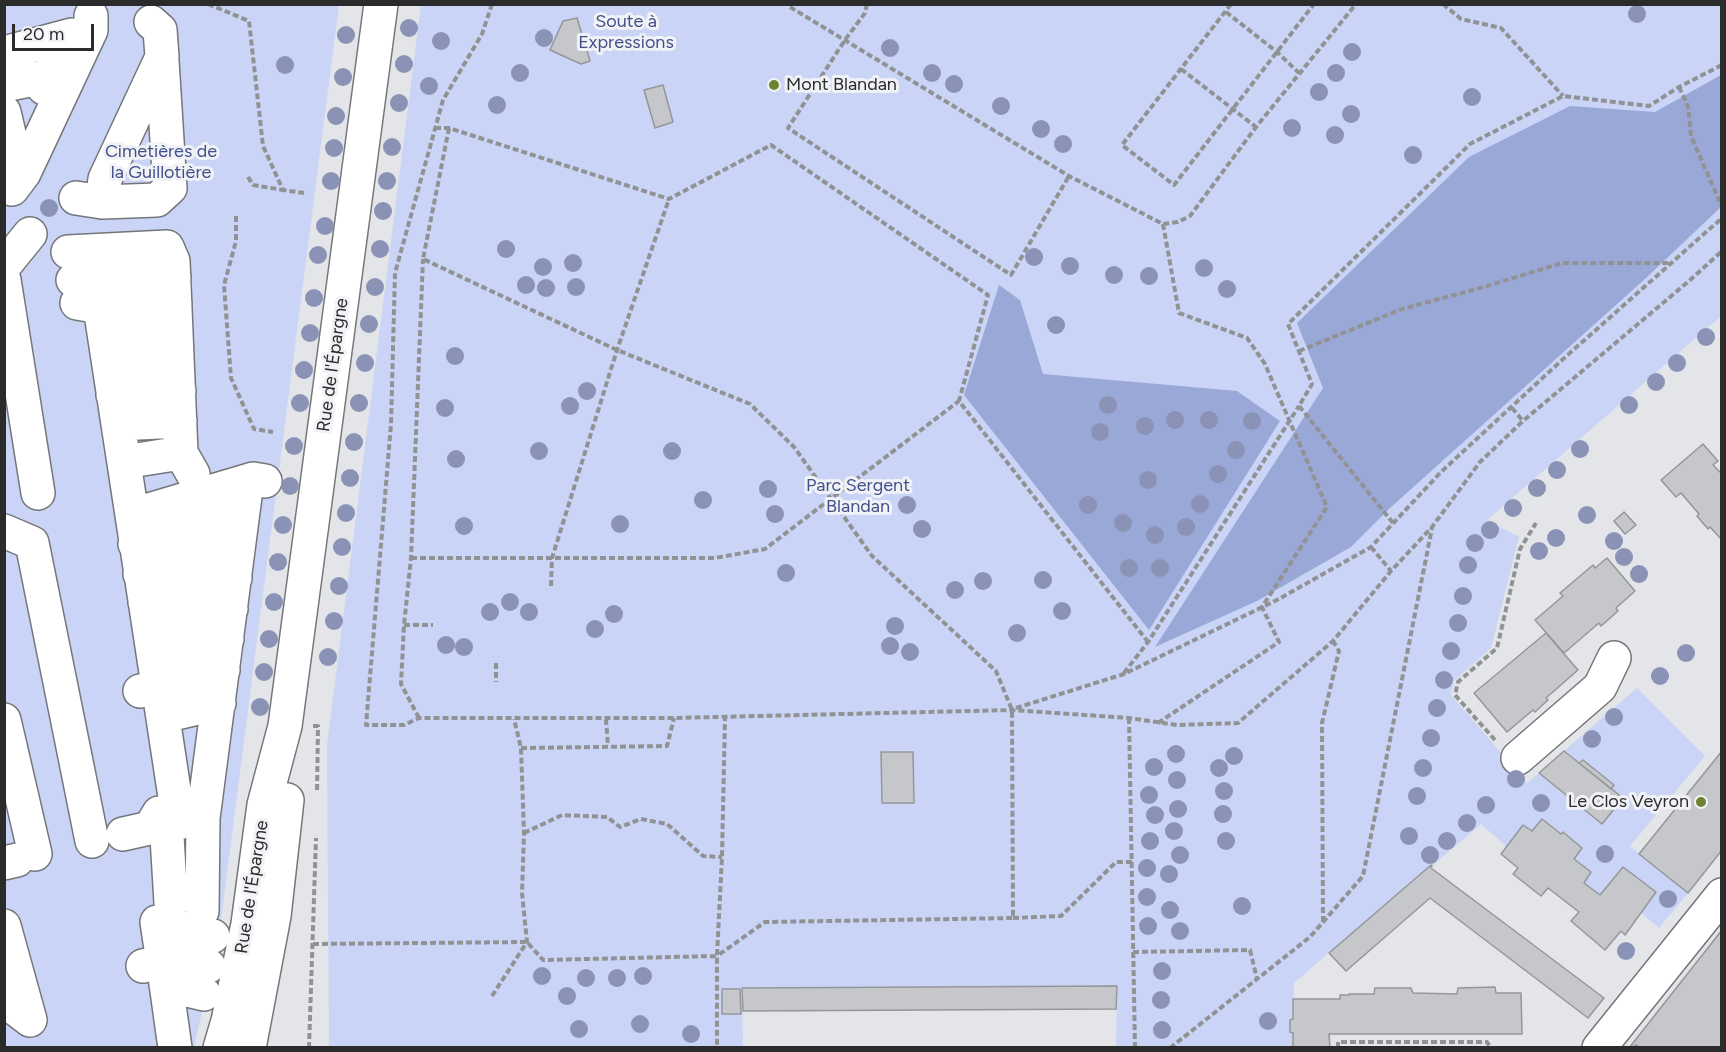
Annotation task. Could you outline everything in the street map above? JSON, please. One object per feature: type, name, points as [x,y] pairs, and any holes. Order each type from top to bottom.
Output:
[{"type":"main road","name":"Rue de l'Épargne","points":[[249,1047],[274,916],[381,4]]},
{"type":"main road","points":[[114,200],[157,200],[170,188],[160,30],[151,22]]},
{"type":"main road","points":[[4,53],[78,31]]},
{"type":"main road","points":[[78,31],[16,174],[12,106],[50,76],[58,58],[78,31]]},
{"type":"main road","points":[[114,200],[105,179],[162,57]]},
{"type":"main road","points":[[114,200],[148,115],[142,99]]},
{"type":"main road","points":[[4,266],[30,234]]},
{"type":"main road","points":[[95,333],[167,247],[173,261],[179,377],[124,462]]},
{"type":"main road","points":[[4,280],[29,521],[92,841]]},
{"type":"main road","points":[[95,333],[179,377]]},
{"type":"main road","points":[[95,333],[179,377]]},
{"type":"main road","points":[[95,333],[179,377]]},
{"type":"main road","points":[[95,333],[124,462],[151,649],[168,819],[200,942]]},
{"type":"main road","points":[[4,419],[21,497],[29,521]]},
{"type":"main road","points":[[257,481],[242,514],[151,649],[257,481]]},
{"type":"main road","points":[[200,942],[203,818],[242,514]]},
{"type":"main road","points":[[151,649],[231,608]]},
{"type":"main road","points":[[151,649],[231,608]]},
{"type":"main road","points":[[151,649],[231,608]]},
{"type":"main road","points":[[151,649],[215,733]]},
{"type":"main road","points":[[151,649],[215,733]]},
{"type":"main road","points":[[1518,758],[1600,687],[1614,658]]},
{"type":"main road","points":[[4,720],[19,859]]},
{"type":"main road","name":"Rue de l'Épargne","points":[[220,1047],[228,1021],[248,924],[264,806],[296,726]]},
{"type":"main road","points":[[123,834],[150,828],[168,819]]},
{"type":"main road","points":[[1599,1047],[1722,895]]},
{"type":"main road","points":[[175,1047],[158,966],[157,922],[200,942]]},
{"type":"main road","points":[[4,926],[30,1020],[4,1000]]},
{"type":"main road","points":[[158,966],[200,942]]},
{"type":"path","points":[[208,4],[249,21],[263,146],[283,190]]},
{"type":"path","points":[[492,4],[482,34],[443,100],[395,273],[391,424],[366,725],[404,724],[419,718],[606,719],[1012,710],[1129,718],[1177,725],[1238,723],[1333,641],[1391,571],[1432,527],[1480,462],[1523,422],[1722,251]]},
{"type":"path","points":[[867,4],[865,13],[788,128],[1011,275],[1069,176]]},
{"type":"path","points":[[1231,4],[1122,145],[1174,185],[1314,4]]},
{"type":"path","points":[[790,7],[1069,176],[1163,224],[1178,222],[1190,216],[1256,127],[1356,4]]},
{"type":"path","points":[[1443,4],[1461,19],[1501,28],[1563,96]]},
{"type":"path","points":[[1226,12],[1277,52],[1299,73]]},
{"type":"path","points":[[1124,674],[1149,642],[1312,384],[1288,324],[1470,144],[1563,96],[1649,106],[1679,87],[1722,65]]},
{"type":"path","points":[[1181,69],[1256,127]]},
{"type":"path","points":[[1679,87],[1688,106],[1691,136],[1722,207]]},
{"type":"path","points":[[435,128],[449,128],[669,199]]},
{"type":"path","points":[[419,718],[401,684],[404,625],[411,558],[423,259],[449,128]]},
{"type":"path","points":[[411,558],[552,558],[715,558],[765,549],[959,401],[988,295],[771,145],[669,199],[617,350],[552,558],[551,586]]},
{"type":"path","points":[[249,177],[254,185],[304,192]]},
{"type":"path","points":[[236,216],[236,241],[224,285],[231,378],[254,429],[273,432]]},
{"type":"path","points":[[1012,710],[1124,674],[1277,600],[1371,547],[1441,471],[1722,218]]},
{"type":"path","points":[[1158,723],[1279,642],[1262,607],[1327,507],[1265,363],[1247,338],[1179,313],[1163,224]]},
{"type":"path","points":[[423,259],[617,350],[750,404],[794,447],[872,556],[996,671],[1012,710],[1013,918]]},
{"type":"path","points":[[1298,351],[1402,309],[1562,263],[1670,263]]},
{"type":"path","points":[[959,401],[1149,642]]},
{"type":"path","points":[[1299,406],[1393,523]]},
{"type":"path","points":[[1512,408],[1523,422]]},
{"type":"path","points":[[1518,758],[1509,755],[1455,695],[1458,682],[1497,648],[1520,549],[1536,523]]},
{"type":"path","points":[[1170,1047],[1310,937],[1363,876],[1432,527]]},
{"type":"path","points":[[1371,547],[1391,571]]},
{"type":"path","points":[[404,625],[434,625]]},
{"type":"path","points":[[1323,923],[1322,723],[1339,651],[1333,641]]},
{"type":"path","points":[[496,663],[496,682]]},
{"type":"path","points":[[717,1047],[717,956],[725,717]]},
{"type":"path","points":[[521,748],[667,746],[675,718]]},
{"type":"path","points":[[1129,718],[1135,1047]]},
{"type":"path","points":[[514,719],[521,748],[524,833],[522,893],[527,942],[543,960],[717,956],[765,922],[1061,916],[1116,862],[1132,862]]},
{"type":"path","points":[[606,719],[608,746]]},
{"type":"path","points":[[296,726],[318,726],[317,793]]},
{"type":"path","points":[[524,833],[562,815],[607,817],[620,827],[641,819],[667,824],[703,856],[722,857]]},
{"type":"path","points":[[309,1047],[316,827]]},
{"type":"path","points":[[313,944],[527,942]]},
{"type":"path","points":[[492,996],[527,942]]},
{"type":"path","points":[[1133,952],[1250,950],[1257,978]]},
{"type":"path","points":[[1338,1047],[1338,1042],[1486,1042],[1491,1047]]},
{"type":"green space","name":"Cimetières de la Guillotière","points":[[5,5],[339,5],[219,935],[194,1047],[5,1048]]},
{"type":"green space","name":"Parc Sergent Blandan","points":[[421,5],[1721,5],[1721,316],[1487,520],[1519,537],[1491,648],[1454,681],[1451,695],[1527,783],[1539,773],[1602,824],[1613,785],[1583,760],[1579,763],[1564,751],[1637,688],[1705,756],[1630,846],[1688,893],[1659,928],[1640,912],[1655,892],[1623,867],[1600,895],[1584,883],[1591,872],[1574,859],[1582,847],[1543,819],[1532,831],[1523,825],[1507,847],[1481,824],[1432,866],[1430,865],[1294,983],[1293,1019],[1290,1021],[1293,1047],[1116,1047],[1117,987],[742,989],[743,1047],[329,1048],[327,745]]},
{"type":"shaded area","points":[[1721,75],[1721,207],[1646,278],[1390,508],[1351,547],[1257,601],[1155,647],[1323,388],[1297,323],[1469,157],[1570,106],[1655,112]]},
{"type":"shaded area","points":[[999,285],[1020,300],[1043,374],[1237,391],[1280,421],[1149,630],[964,395]]},
{"type":"building","points":[[577,18],[590,61],[581,64],[550,50],[563,21]]},
{"type":"building","points":[[663,85],[673,122],[655,128],[644,90]]},
{"type":"building","points":[[1703,444],[1718,461],[1713,465],[1722,474],[1722,540],[1710,527],[1708,529],[1697,516],[1699,514],[1681,493],[1676,497],[1661,480]]},
{"type":"building","points":[[1624,512],[1636,525],[1625,534],[1614,521]]},
{"type":"building","points":[[1607,558],[1635,591],[1601,626],[1599,623],[1564,653],[1535,620],[1563,596],[1560,593],[1593,565],[1595,568]]},
{"type":"building","points":[[1546,633],[1578,670],[1546,698],[1548,700],[1535,712],[1533,710],[1507,732],[1474,693]]},
{"type":"building","points":[[1564,751],[1623,798],[1602,824],[1539,773]]},
{"type":"building","name":"Le Clos Veyron","points":[[1722,751],[1722,850],[1688,893],[1639,854]]},
{"type":"building","points":[[881,752],[913,752],[914,803],[882,803]]},
{"type":"building","points":[[1583,760],[1614,785],[1611,789],[1579,763]]},
{"type":"building","points":[[1542,819],[1561,834],[1563,832],[1582,848],[1574,859],[1591,872],[1584,883],[1600,895],[1623,867],[1656,892],[1625,935],[1621,931],[1605,950],[1571,921],[1579,912],[1548,888],[1541,896],[1513,874],[1518,868],[1501,854],[1523,825],[1532,831]]},
{"type":"building","points":[[1431,865],[1431,868],[1604,998],[1588,1018],[1430,898],[1346,971],[1329,953]]},
{"type":"building","points":[[1722,930],[1722,1048],[1638,1048],[1637,1045],[1629,1048]]},
{"type":"building","points":[[1117,986],[1116,1009],[743,1011],[742,988]]},
{"type":"building","points":[[1495,987],[1496,993],[1521,993],[1522,1034],[1329,1034],[1330,1048],[1293,1048],[1290,1020],[1293,1019],[1293,999],[1340,999],[1340,995],[1374,994],[1375,988],[1411,988],[1413,993],[1457,994],[1458,988]]},
{"type":"building","points":[[722,989],[740,989],[741,1014],[722,1014]]},
{"type":"place","name":"Mont Blandan","points":[[774,85]]},
{"type":"place","name":"Le Clos Veyron","points":[[1701,802]]},
{"type":"park label","name":"Soute à Expressions","points":[[626,32]]}]
